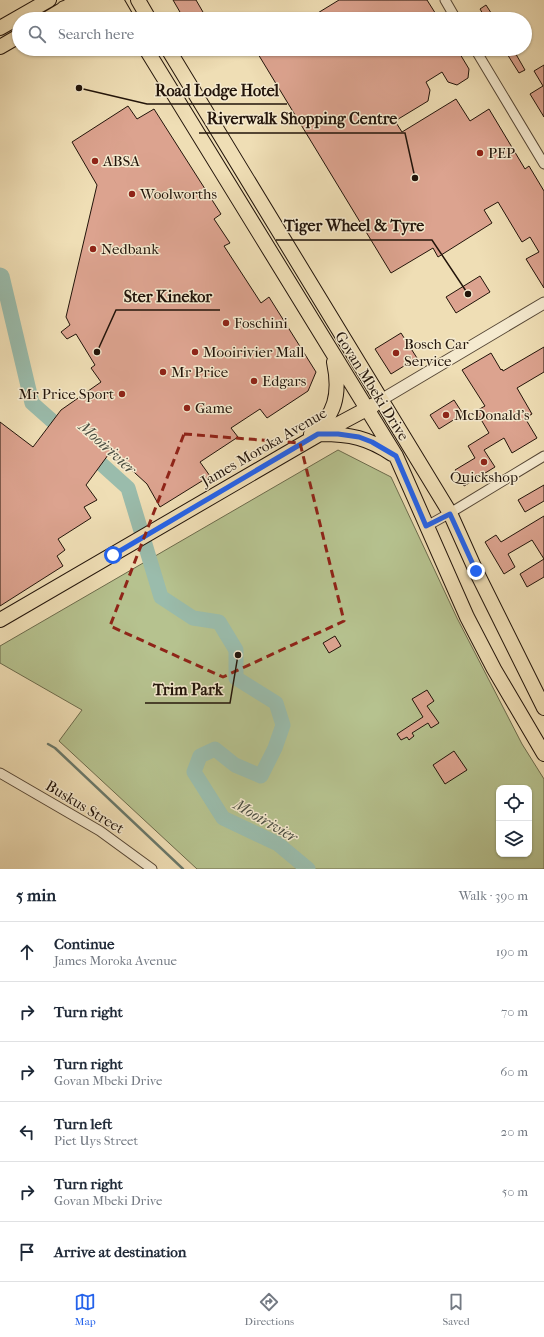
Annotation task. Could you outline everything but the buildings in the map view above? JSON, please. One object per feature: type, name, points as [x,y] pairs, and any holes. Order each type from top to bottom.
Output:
[{"type":"main road","points":[[28,12],[49,0]]},
{"type":"main road","points":[[58,12],[80,0]]},
{"type":"main road","points":[[116,0],[123,12]]},
{"type":"main road","points":[[138,0],[145,12]]},
{"type":"main road","points":[[64,8],[78,5],[100,6],[117,12]]},
{"type":"main road","points":[[0,28],[12,21]]},
{"type":"main road","points":[[0,47],[12,40]]},
{"type":"main road","name":"Govan Mbeki Drive","points":[[150,56],[396,456],[447,575],[477,638],[544,754]]},
{"type":"main road","name":"Govan Mbeki Drive","points":[[172,56],[450,514],[476,571],[544,708]]},
{"type":"main road","points":[[301,445],[326,418],[332,409],[336,395],[337,383],[333,355]]},
{"type":"main road","name":"James Moroka Avenue","points":[[0,620],[318,434],[367,410],[381,400]]},
{"type":"main road","points":[[318,434],[338,434],[359,437],[372,442],[396,456]]},
{"type":"street","points":[[445,0],[452,12]]},
{"type":"street","points":[[478,56],[544,164]]},
{"type":"street","name":"James Moroka Avenue","points":[[381,400],[544,303]]},
{"type":"street","points":[[426,526],[450,514],[544,456]]},
{"type":"street","name":"Buskus Street","points":[[0,773],[100,831],[152,869]]},
{"type":"highlighted area","points":[[184,434],[300,443],[344,621],[223,677],[110,626]]},
{"type":"green space","points":[[338,450],[391,477],[457,618],[522,744],[544,779],[544,869],[197,869],[59,741],[82,710],[0,663],[0,646]]},
{"type":"waterway","name":"Mooirivier","points":[[0,275],[2,276],[32,403],[67,434]]},
{"type":"waterway","name":"Mooirivier","points":[[87,451],[128,488],[161,597],[193,618],[219,622],[236,650],[236,678],[276,703],[283,725],[275,748],[261,776],[235,765],[215,749],[200,756],[194,772],[223,818],[278,844],[308,869]]},
{"type":"waterway","points":[[48,744],[55,748],[183,869]]},
{"type":"place","name":"Road Lodge Hotel","points":[[79,88]]},
{"type":"place","name":"PEP","points":[[480,153]]},
{"type":"place","name":"ABSA","points":[[95,161]]},
{"type":"place","name":"Riverwalk Shopping Centre","points":[[415,178]]},
{"type":"place","name":"Woolworths","points":[[132,194]]},
{"type":"place","name":"Nedbank","points":[[93,249]]},
{"type":"place","name":"Tiger Wheel & Tyre","points":[[468,294]]},
{"type":"place","name":"Foschini","points":[[226,323]]},
{"type":"place","name":"Ster Kinekor","points":[[97,352]]},
{"type":"place","name":"Mooirivier Mall","points":[[195,352]]},
{"type":"place","name":"Bosch Car Service","points":[[396,353]]},
{"type":"place","name":"Mr Price","points":[[163,372]]},
{"type":"place","name":"Edgars","points":[[254,381]]},
{"type":"place","name":"Mr Price Sport","points":[[122,394]]},
{"type":"place","name":"Game","points":[[187,408]]},
{"type":"place","name":"McDonald's","points":[[446,415]]},
{"type":"place","name":"Quickshop","points":[[484,462]]},
{"type":"place","name":"Trim Park","points":[[238,655]]},
{"type":"route","points":[[113,555],[318,434],[338,434],[359,437],[372,442],[396,456],[426,526],[450,514],[476,571]]}]
